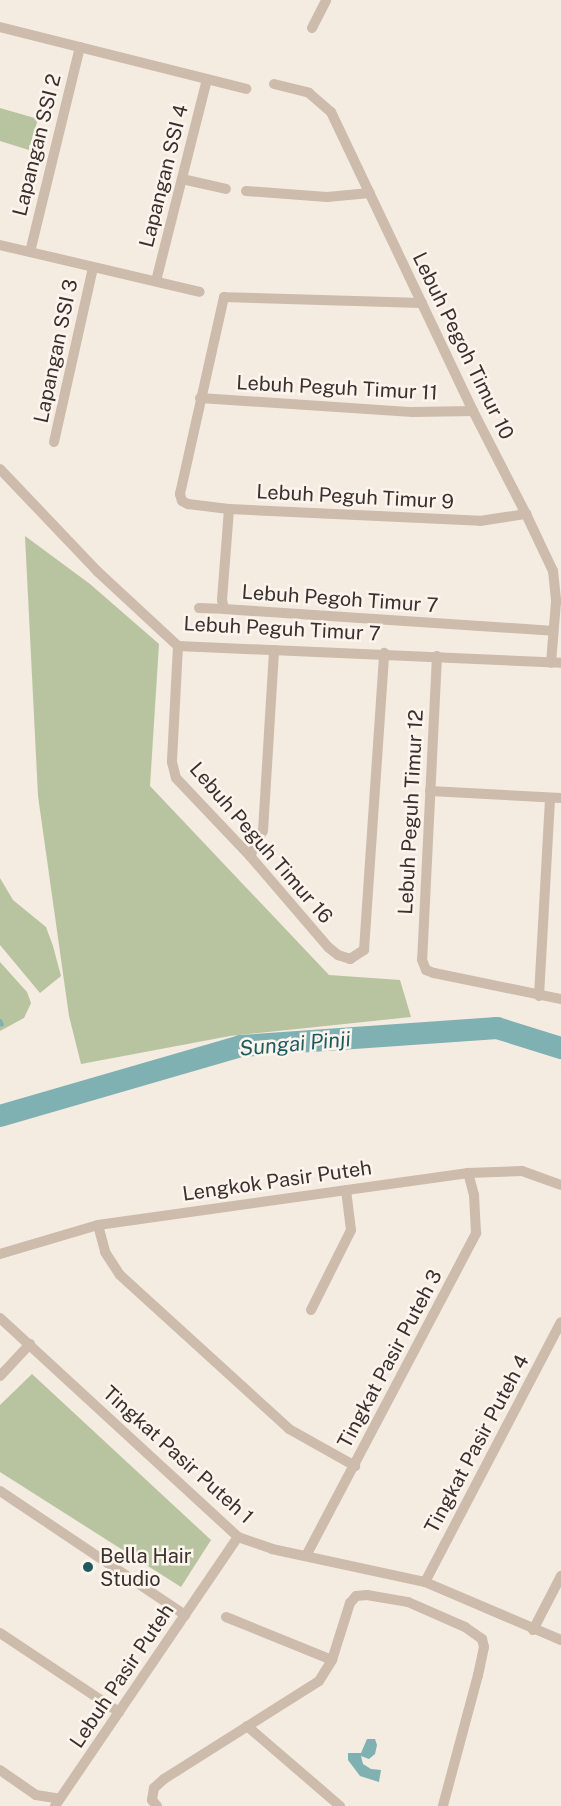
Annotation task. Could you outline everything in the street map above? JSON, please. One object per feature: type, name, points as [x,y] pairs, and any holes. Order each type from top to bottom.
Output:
[{"type":"street","points":[[312,28],[326,0]]},
{"type":"street","points":[[0,27],[246,88]]},
{"type":"street","name":"Lapangan SSI 2","points":[[30,252],[80,47]]},
{"type":"street","name":"Lapangan SSI 4","points":[[156,281],[207,80]]},
{"type":"street","name":"Lebuh Pegoh Timur 10","points":[[274,84],[309,93],[331,112],[473,411],[553,571],[556,602],[553,631],[556,663]]},
{"type":"street","points":[[182,179],[226,189]]},
{"type":"street","points":[[246,191],[327,197],[370,193]]},
{"type":"street","points":[[0,245],[201,292]]},
{"type":"street","name":"Lapangan SSI 3","points":[[54,442],[93,267]]},
{"type":"street","points":[[200,398],[224,297],[422,303]]},
{"type":"street","name":"Lebuh Peguh Timur 11","points":[[200,398],[391,411],[473,411]]},
{"type":"street","name":"Lebuh Peguh Timur 9","points":[[200,398],[180,494],[182,501],[188,504],[229,509],[480,520],[526,514]]},
{"type":"street","name":"Lebuh Peguh Timur 7","points":[[0,469],[97,571],[178,646],[384,653],[556,663]]},
{"type":"street","name":"Lebuh Pegoh Timur 7","points":[[229,509],[222,600],[224,609],[553,631]]},
{"type":"street","points":[[200,608],[224,609]]},
{"type":"street","name":"Lebuh Peguh Timur 16","points":[[178,646],[172,762],[176,778],[250,856],[328,947],[338,955],[350,959],[364,950]]},
{"type":"street","points":[[250,856],[263,831],[274,650]]},
{"type":"street","name":"Lebuh Peguh Timur 12","points":[[364,950],[384,653]]},
{"type":"street","name":"Lebuh Peguh Timur 12","points":[[437,656],[422,960],[426,970],[539,996]]},
{"type":"street","points":[[430,791],[555,799],[539,996],[561,999]]},
{"type":"street","name":"Lengkok Pasir Puteh","points":[[0,1254],[98,1225],[468,1173],[522,1172],[561,1185]]},
{"type":"street","name":"Tingkat Pasir Puteh 3","points":[[307,1554],[477,1233],[474,1195],[468,1173]]},
{"type":"street","points":[[311,1310],[351,1230],[346,1190]]},
{"type":"street","points":[[98,1225],[105,1252],[120,1275],[289,1429],[355,1466]]},
{"type":"street","name":"Tingkat Pasir Puteh 1","points":[[0,1318],[238,1537],[272,1549],[307,1554],[425,1582],[561,1640]]},
{"type":"street","name":"Tingkat Pasir Puteh 4","points":[[425,1582],[561,1322]]},
{"type":"street","points":[[0,1376],[30,1344]]},
{"type":"street","points":[[0,1491],[185,1615]]},
{"type":"street","name":"Lebuh Pasir Puteh","points":[[57,1802],[238,1537]]},
{"type":"street","points":[[533,1630],[561,1576]]},
{"type":"street","points":[[157,1806],[152,1800],[154,1788],[164,1779],[319,1681],[332,1659],[350,1603],[356,1596],[367,1595],[408,1602],[465,1626],[482,1640],[484,1647],[443,1806]]},
{"type":"street","points":[[226,1617],[332,1659]]},
{"type":"street","points":[[0,1633],[119,1712]]},
{"type":"street","points":[[247,1726],[340,1806]]},
{"type":"street","points":[[0,1770],[36,1795],[57,1802]]},
{"type":"green space","points":[[0,108],[38,119],[29,150],[0,141]]},
{"type":"green space","points":[[25,536],[90,584],[159,644],[150,786],[329,975],[400,980],[411,1017],[230,1036],[81,1064],[69,1016],[38,796]]},
{"type":"green space","points":[[0,878],[13,900],[46,927],[53,946],[61,976],[40,993],[0,945]]},
{"type":"green space","points":[[0,962],[27,992],[31,1003],[24,1018],[0,1031]]},
{"type":"green space","points":[[32,1374],[211,1540],[181,1587],[0,1472],[0,1405]]},
{"type":"water","points":[[367,1739],[375,1739],[377,1745],[375,1754],[369,1759],[361,1756],[363,1764],[371,1769],[381,1770],[379,1782],[360,1776],[348,1760],[348,1753],[361,1753]]},
{"type":"waterway","points":[[0,1021],[2,1025]]},
{"type":"waterway","name":"Sungai Pinji","points":[[0,1116],[241,1046],[497,1028],[561,1048]]},
{"type":"place","name":"Bella Hair Studio","points":[[88,1567]]}]
